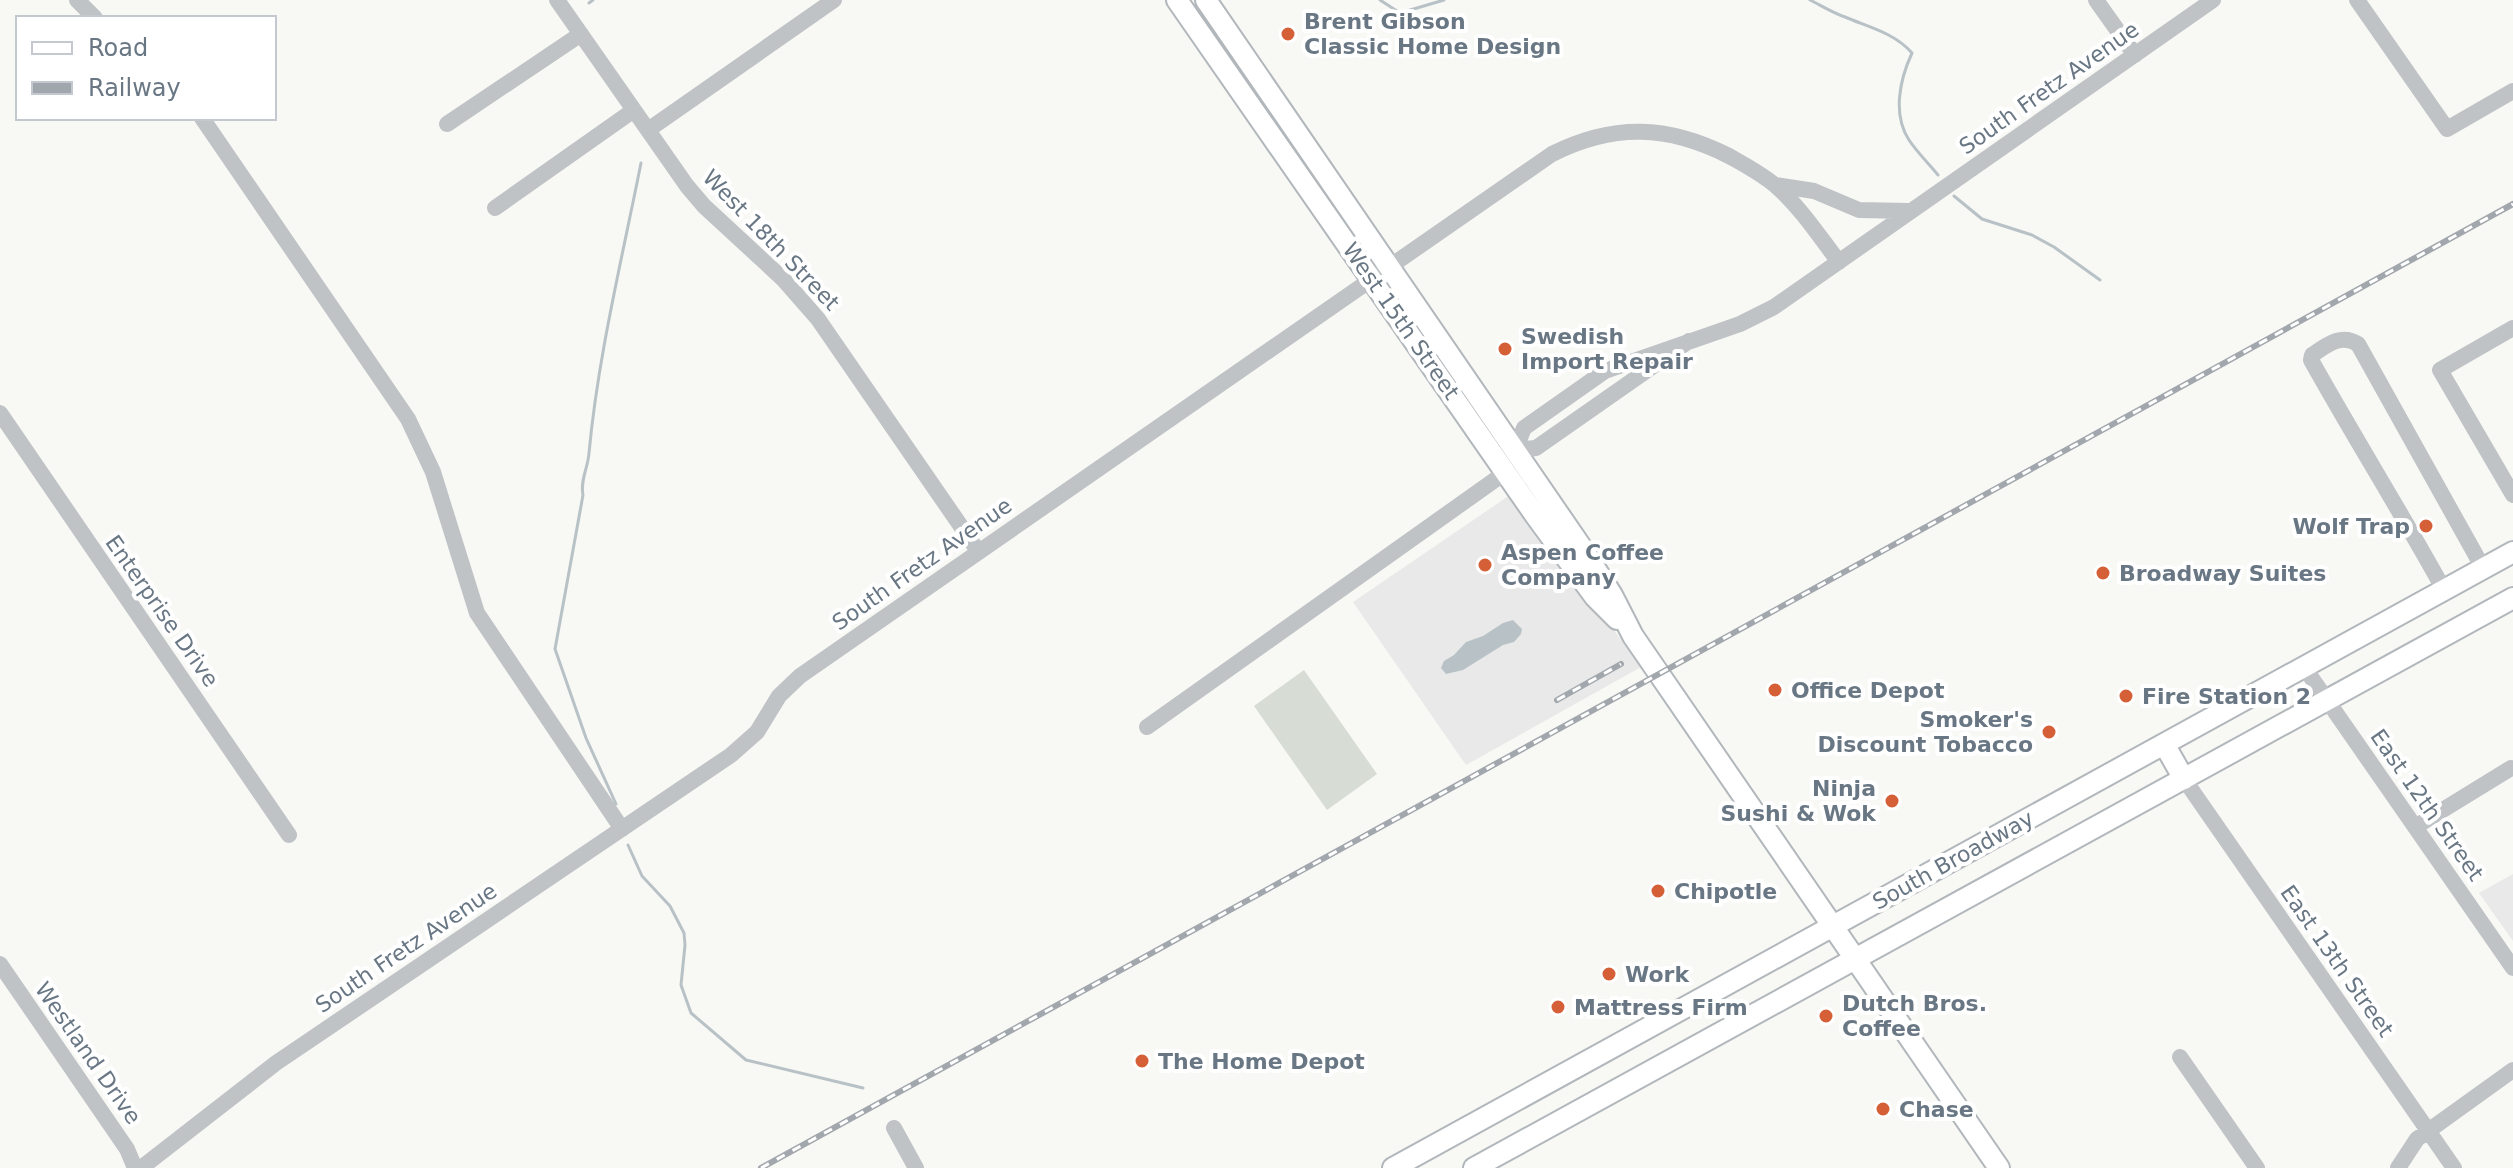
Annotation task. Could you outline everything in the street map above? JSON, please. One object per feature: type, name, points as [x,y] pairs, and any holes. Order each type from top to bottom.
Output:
[{"type":"main road","name":"West 15th Street","points":[[1177,0],[1595,597],[1633,636]]},
{"type":"main road","name":"West 15th Street","points":[[1206,0],[1586,554],[1633,636],[1999,1168]]},
{"type":"main road","points":[[1506,472],[1515,450]]},
{"type":"main road","name":"South Broadway","points":[[1393,1168],[2513,552]]},
{"type":"main road","name":"South Broadway","points":[[1474,1168],[2513,598]]},
{"type":"main road","points":[[2164,744],[2184,779]]},
{"type":"street","points":[[77,0],[93,16]]},
{"type":"street","name":"West 18th Street","points":[[557,0],[687,186],[704,206],[783,279],[818,319],[978,551]]},
{"type":"street","points":[[648,130],[834,0]]},
{"type":"street","points":[[2096,0],[2135,55]]},
{"type":"street","name":"South Fretz Avenue","points":[[1689,341],[1536,448],[1515,450],[1524,428],[1605,371],[1689,341],[1740,324],[1769,310],[2213,0]]},
{"type":"street","points":[[2357,0],[2447,129],[2513,91]]},
{"type":"street","points":[[447,124],[581,34]]},
{"type":"street","points":[[495,208],[634,110]]},
{"type":"street","points":[[203,120],[408,419],[433,472],[477,613],[622,829]]},
{"type":"street","name":"South Fretz Avenue","points":[[141,1168],[276,1063],[746,744],[768,717],[779,696],[800,676],[1552,154],[1601,135],[1620,132],[1677,135],[1707,145],[1750,167],[1775,185],[1797,207],[1839,262]]},
{"type":"street","name":"South Fretz Avenue","points":[[1775,185],[1814,191],[1859,210],[1886,213],[1911,211]]},
{"type":"street","points":[[2513,328],[2440,370],[2513,495]]},
{"type":"street","points":[[2444,590],[2311,360],[2312,355],[2337,340],[2350,339],[2358,344],[2483,568]]},
{"type":"street","name":"Enterprise Drive","points":[[0,413],[289,835]]},
{"type":"street","points":[[1147,727],[1506,472]]},
{"type":"street","name":"East 12th Street","points":[[2304,667],[2513,968]]},
{"type":"street","points":[[2415,827],[2511,768]]},
{"type":"street","name":"East 13th Street","points":[[2184,779],[2454,1168]]},
{"type":"street","name":"Westland Drive","points":[[0,964],[127,1149],[135,1168]]},
{"type":"street","points":[[2180,1057],[2257,1168]]},
{"type":"street","points":[[2398,1168],[2411,1145],[2428,1130],[2513,1070]]},
{"type":"street","points":[[894,1128],[916,1168]]},
{"type":"street","points":[[2433,1168],[2442,1151]]},
{"type":"shaded area","points":[[1513,493],[1641,667],[1466,765],[1353,602]]},
{"type":"shaded area","points":[[1513,620],[1522,629],[1514,642],[1503,645],[1463,670],[1446,674],[1441,668],[1444,661],[1466,642]]},
{"type":"shaded area","points":[[1304,670],[1377,774],[1327,810],[1254,706]]},
{"type":"shaded area","points":[[2513,874],[2513,941],[2479,893]]},
{"type":"waterway","points":[[589,3],[593,0]]},
{"type":"waterway","points":[[1380,0],[1400,13],[1444,0]]},
{"type":"waterway","points":[[1810,0],[1889,35],[1912,53],[1901,85],[1901,119],[1909,140],[1938,175]]},
{"type":"waterway","points":[[616,804],[586,738],[555,649],[583,495],[604,344],[641,163]]},
{"type":"waterway","points":[[1954,196],[1982,219],[2032,235],[2100,280]]},
{"type":"waterway","points":[[628,845],[642,876],[670,906],[684,933],[681,985],[691,1013],[746,1060],[863,1088]]},
{"type":"railway","points":[[761,1168],[2513,204]]},
{"type":"railway","points":[[1557,700],[1621,664]]},
{"type":"place","name":"Brent Gibson Classic Home Design","points":[[1288,34]]},
{"type":"place","name":"Swedish Import Repair","points":[[1505,349]]},
{"type":"place","name":"Wolf Trap","points":[[2426,526]]},
{"type":"place","name":"Aspen Coffee Company","points":[[1485,565]]},
{"type":"place","name":"Broadway Suites","points":[[2103,573]]},
{"type":"place","name":"Office Depot","points":[[1775,690]]},
{"type":"place","name":"Fire Station 2","points":[[2126,696]]},
{"type":"place","name":"Smoker's Discount Tobacco","points":[[2049,732]]},
{"type":"place","name":"Ninja Sushi & Wok","points":[[1892,801]]},
{"type":"place","name":"Chipotle","points":[[1658,891]]},
{"type":"place","name":"Work","points":[[1609,974]]},
{"type":"place","name":"Mattress Firm","points":[[1558,1007]]},
{"type":"place","name":"Dutch Bros. Coffee","points":[[1826,1016]]},
{"type":"place","name":"The Home Depot","points":[[1142,1061]]},
{"type":"place","name":"Chase","points":[[1883,1109]]}]
